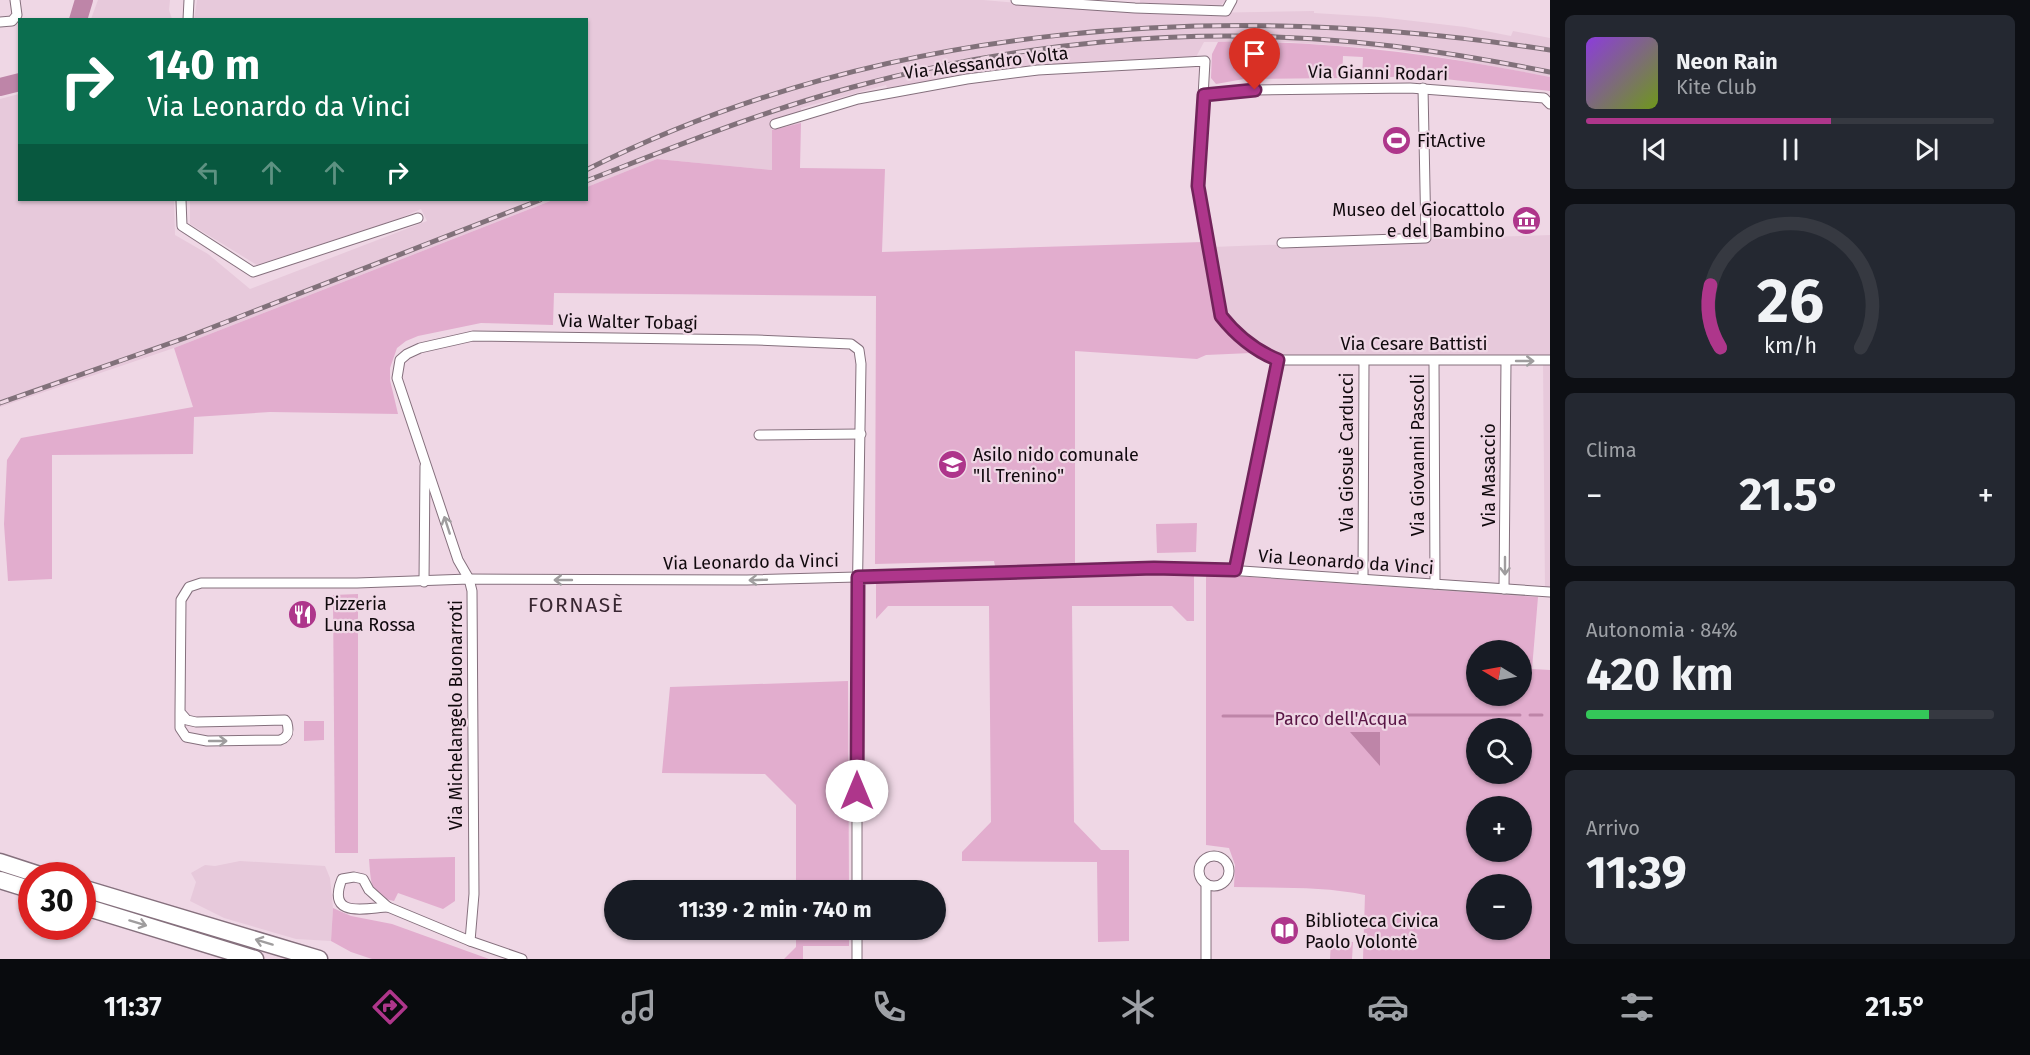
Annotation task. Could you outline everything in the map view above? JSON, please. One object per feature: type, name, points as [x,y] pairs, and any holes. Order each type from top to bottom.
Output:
[{"type":"highway","points":[[0,860],[18,867]]},
{"type":"highway","points":[[0,880],[18,886]]},
{"type":"highway","points":[[96,892],[320,959]]},
{"type":"highway","points":[[96,910],[255,959]]},
{"type":"street","points":[[0,22],[12,21],[17,15],[15,0]]},
{"type":"street","points":[[188,18],[189,0]]},
{"type":"street","points":[[1016,0],[1226,11],[1232,0]]},
{"type":"street","name":"Via Alessandro Volta","points":[[775,124],[858,99],[967,78],[1038,70],[1205,61],[1204,95]]},
{"type":"street","points":[[1282,243],[1426,238],[1423,88]]},
{"type":"street","name":"Via Gianni Rodari","points":[[1204,95],[1255,90],[1423,88],[1544,98],[1550,104]]},
{"type":"street","points":[[1204,95],[1198,186],[1221,316],[1231,328],[1256,348],[1278,360],[1235,570]]},
{"type":"street","points":[[181,201],[182,226],[253,272],[418,218]]},
{"type":"street","name":"Via Walter Tobagi","points":[[400,360],[406,354],[420,348],[473,336],[757,340],[851,344],[859,350],[861,358],[861,434]]},
{"type":"street","name":"Via Michelangelo Buonarroti","points":[[400,360],[397,378],[458,560],[469,579],[472,591],[474,894],[470,941]]},
{"type":"street","name":"Via Cesare Battisti","points":[[1278,360],[1550,360]]},
{"type":"street","name":"Via Giosuè Carducci","points":[[1363,579],[1364,361]]},
{"type":"street","name":"Via Giovanni Pascoli","points":[[1434,361],[1434,584]]},
{"type":"street","name":"Via Masaccio","points":[[1504,589],[1506,361]]},
{"type":"street","points":[[759,435],[861,434],[857,880]]},
{"type":"street","name":"Via Michelangelo Buonarroti","points":[[424,582],[426,460]]},
{"type":"street","name":"Via Leonardo da Vinci","points":[[180,712],[181,600],[189,587],[201,583],[424,582],[469,579],[681,581],[1154,568],[1235,570],[1550,592]]},
{"type":"street","points":[[180,712],[188,720],[196,722],[285,720],[288,735],[280,740],[207,741],[186,737],[180,728],[180,712]]},
{"type":"street","points":[[388,907],[358,910],[345,908],[339,902],[338,889],[342,879],[354,877],[363,879],[369,890],[388,907],[470,941],[522,959]]},
{"type":"street","points":[[1206,884],[1206,959]]},
{"type":"street","points":[[857,940],[857,959]]},
{"type":"shaded area","points":[[98,0],[170,0],[169,10],[172,18],[91,18]]},
{"type":"shaded area","points":[[197,0],[983,0],[1103,10],[1201,13],[1314,11],[1314,13],[1379,17],[1465,27],[1511,36],[1513,31],[1550,38],[1550,77],[1386,49],[1288,42],[1204,42],[1196,57],[955,77],[887,88],[886,85],[801,108],[801,123],[772,130],[773,170],[657,159],[588,187],[588,18],[194,18]]},
{"type":"shaded area","points":[[1140,0],[1226,0],[1219,7],[1140,6]]},
{"type":"shaded area","points":[[18,94],[18,201],[174,201],[175,235],[208,254],[250,289],[427,221],[421,209],[398,219],[257,265],[190,224],[190,201],[550,201],[174,348],[0,407],[0,99]]},
{"type":"shaded area","points":[[1550,235],[1550,590],[1545,590],[1543,359],[1278,359],[1264,353],[1222,315],[1212,247]]},
{"type":"shaded area","points":[[1350,732],[1380,732],[1380,766]]},
{"type":"shaded area","points":[[240,861],[325,866],[330,878],[333,908],[331,941],[296,939],[224,918],[190,901],[196,882],[191,873],[205,865],[215,866]]},
{"type":"green space","points":[[1218,42],[1343,46],[1467,62],[1550,77],[1550,91],[1419,76],[1362,78],[1363,57],[1343,56],[1342,78],[1244,79],[1216,84],[1211,78],[1212,54]]},
{"type":"green space","points":[[801,123],[800,168],[885,169],[882,252],[1203,242],[1209,284],[1220,322],[1251,353],[1206,355],[1197,359],[1075,351],[1075,564],[995,566],[994,561],[875,564],[876,296],[554,293],[553,325],[481,323],[418,336],[406,341],[397,348],[390,368],[390,380],[398,414],[270,412],[194,417],[193,454],[52,455],[52,579],[8,581],[4,524],[7,460],[21,438],[193,407],[174,348],[550,201],[588,201],[588,187],[657,159],[772,170],[772,130]]},
{"type":"green space","points":[[1197,523],[1196,552],[1157,553],[1156,524]]},
{"type":"green space","name":"Parco dell'Acqua","points":[[1206,574],[1538,597],[1532,669],[1550,670],[1550,959],[1363,959],[1365,895],[1317,889],[1234,887],[1235,865],[1229,848],[1206,845]]},
{"type":"green space","points":[[1194,575],[1194,621],[1187,621],[1172,606],[1072,606],[1074,822],[1101,850],[1129,850],[1129,941],[1098,942],[1097,862],[962,861],[962,852],[991,822],[989,606],[888,606],[876,619],[876,581]]},
{"type":"green space","points":[[358,594],[358,853],[335,853],[333,595]]},
{"type":"green space","points":[[848,681],[849,880],[796,880],[796,805],[765,774],[662,773],[670,687]]},
{"type":"green space","points":[[304,721],[324,721],[324,740],[304,741]]},
{"type":"green space","points":[[455,857],[455,901],[443,909],[398,893],[394,901],[386,899],[380,896],[373,886],[369,859]]},
{"type":"green space","points":[[333,908],[351,916],[392,924],[489,959],[372,959],[351,952],[331,941]]},
{"type":"green space","points":[[796,940],[849,940],[849,946],[803,946],[803,959],[784,959],[796,947]]},
{"type":"green space","points":[[1331,940],[1353,942],[1352,959],[1330,959]]},
{"type":"waterway","points":[[79,18],[84,0]]},
{"type":"waterway","points":[[0,87],[18,82]]},
{"type":"waterway","points":[[1341,715],[1378,715]]},
{"type":"waterway","points":[[1387,715],[1520,715]]},
{"type":"waterway","points":[[1530,715],[1542,715]]},
{"type":"waterway","points":[[1223,716],[1319,716]]},
{"type":"railway","points":[[588,169],[699,120],[816,81],[936,53],[1058,35],[1181,27],[1304,27],[1428,35],[1550,50]]},
{"type":"railway","points":[[588,180],[752,118],[853,87],[976,59],[1039,49],[1165,38],[1228,36],[1291,38],[1403,47],[1550,72]]},
{"type":"railway","points":[[0,403],[185,338],[537,201]]},
{"type":"place","name":"FitActive","points":[[1396,141]]},
{"type":"place","name":"Museo del Giocattolo e del Bambino","points":[[1526,220]]},
{"type":"place","name":"Asilo nido comunale \"Il Trenino\"","points":[[952,465]]},
{"type":"place","name":"Pizzeria Luna Rossa","points":[[303,614]]},
{"type":"place","name":"Biblioteca Civica Paolo Volontè","points":[[1284,931]]},
{"type":"district","name":"FORNASÈ","points":[[576,605]]},
{"type":"route","points":[[857,791],[858,577],[1154,568],[1235,570],[1278,360],[1264,354],[1231,328],[1221,316],[1198,186],[1204,95],[1255,90]]}]
